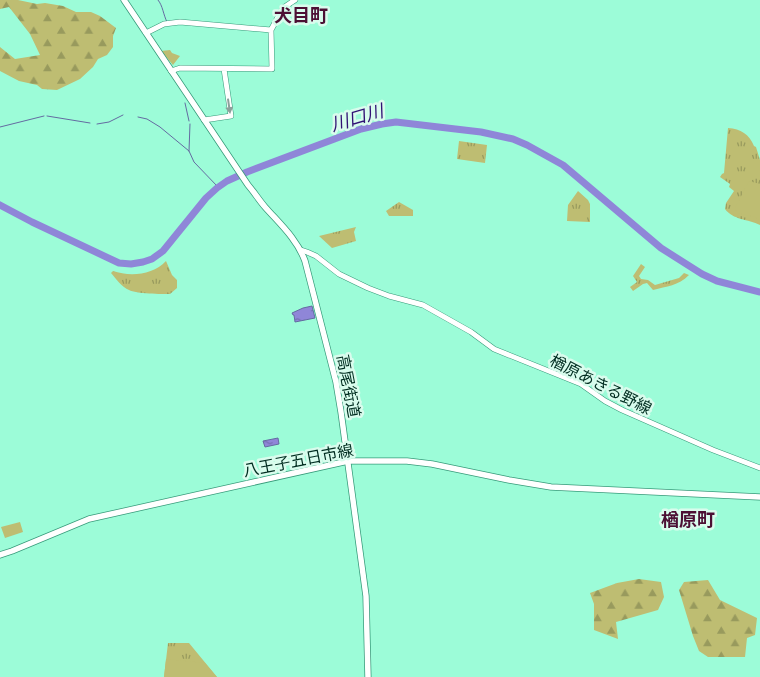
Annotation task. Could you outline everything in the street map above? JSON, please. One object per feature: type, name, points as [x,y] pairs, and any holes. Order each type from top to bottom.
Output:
[{"type":"main road","points":[[124,0],[204,120],[231,116],[224,69]]},
{"type":"main road","points":[[171,71],[180,68],[272,69],[271,30],[283,8],[295,0]]},
{"type":"main road","points":[[146,33],[164,24],[180,22],[271,30]]},
{"type":"main road","name":"高尾街道","points":[[204,120],[264,205],[290,234],[301,250],[305,261],[336,382],[348,461],[366,596],[368,677]]},
{"type":"main road","name":"楢原あきる野線","points":[[301,250],[316,256],[340,274],[368,288],[423,305],[471,332],[494,349],[581,384],[605,401],[622,410],[713,450],[760,468]]},
{"type":"main road","name":"八王子五日市線","points":[[0,554],[12,551],[89,519],[348,461],[407,461],[432,464],[552,487],[760,497]]},
{"type":"green space","points":[[0,0],[18,0],[37,4],[45,3],[63,6],[76,12],[91,12],[116,28],[113,36],[113,47],[107,55],[98,59],[93,67],[80,79],[57,90],[42,89],[37,85],[19,81],[0,71],[0,47],[15,59],[40,55],[30,34],[9,7],[0,9]]},
{"type":"green space","points":[[170,50],[172,53],[180,56],[173,65],[161,51]]},
{"type":"green space","points":[[728,128],[744,133],[756,147],[760,160],[760,225],[736,217],[725,209],[726,203],[734,191],[729,187],[730,184],[720,177],[724,173]]},
{"type":"green space","points":[[459,141],[487,145],[485,163],[457,159]]},
{"type":"green space","points":[[749,181],[760,184],[760,220],[737,213],[735,208]]},
{"type":"green space","points":[[578,191],[590,204],[590,222],[567,221],[568,205]]},
{"type":"green space","points":[[399,202],[413,210],[413,216],[389,216],[386,211]]},
{"type":"green space","points":[[356,227],[354,232],[356,241],[332,248],[319,236]]},
{"type":"green space","points":[[166,261],[172,275],[177,280],[177,288],[170,294],[149,294],[126,289],[111,273],[113,271],[141,274],[161,266]]},
{"type":"green space","points":[[641,264],[645,267],[639,276],[641,279],[648,280],[655,285],[679,278],[684,273],[689,275],[672,285],[653,290],[647,283],[633,291],[630,287],[637,282],[633,276]]},
{"type":"green space","points":[[20,522],[23,532],[5,538],[1,527]]},
{"type":"green space","points":[[639,579],[661,582],[664,597],[658,610],[616,622],[618,639],[594,630],[594,604],[590,593],[617,583]]},
{"type":"green space","points":[[708,580],[720,600],[757,618],[755,635],[747,638],[745,657],[708,657],[699,651],[679,590],[684,582]]},
{"type":"green space","points":[[168,643],[189,643],[217,677],[164,677]]},
{"type":"green space","points":[[166,659],[205,663],[217,677],[164,677]]},
{"type":"water","points":[[312,306],[315,318],[295,322],[292,313]]},
{"type":"water","points":[[278,438],[279,444],[265,447],[263,441]]},
{"type":"waterway","points":[[158,0],[167,22]]},
{"type":"waterway","points":[[185,103],[189,121]]},
{"type":"waterway","points":[[97,124],[109,122],[123,115]]},
{"type":"waterway","points":[[0,127],[44,116]]},
{"type":"waterway","points":[[47,116],[90,123]]},
{"type":"waterway","points":[[138,117],[147,119],[160,127],[189,151],[194,162],[218,187]]},
{"type":"waterway","name":"川口川","points":[[0,205],[119,263],[143,262],[152,259],[163,251],[206,198],[227,181],[361,129],[396,122],[481,132],[513,139],[527,145],[563,165],[661,248],[702,274],[717,281],[760,292]]},
{"type":"waterway","points":[[189,151],[190,124]]},
{"type":"district","name":"犬目町","points":[[301,16]]},
{"type":"district","name":"楢原町","points":[[688,520]]}]
